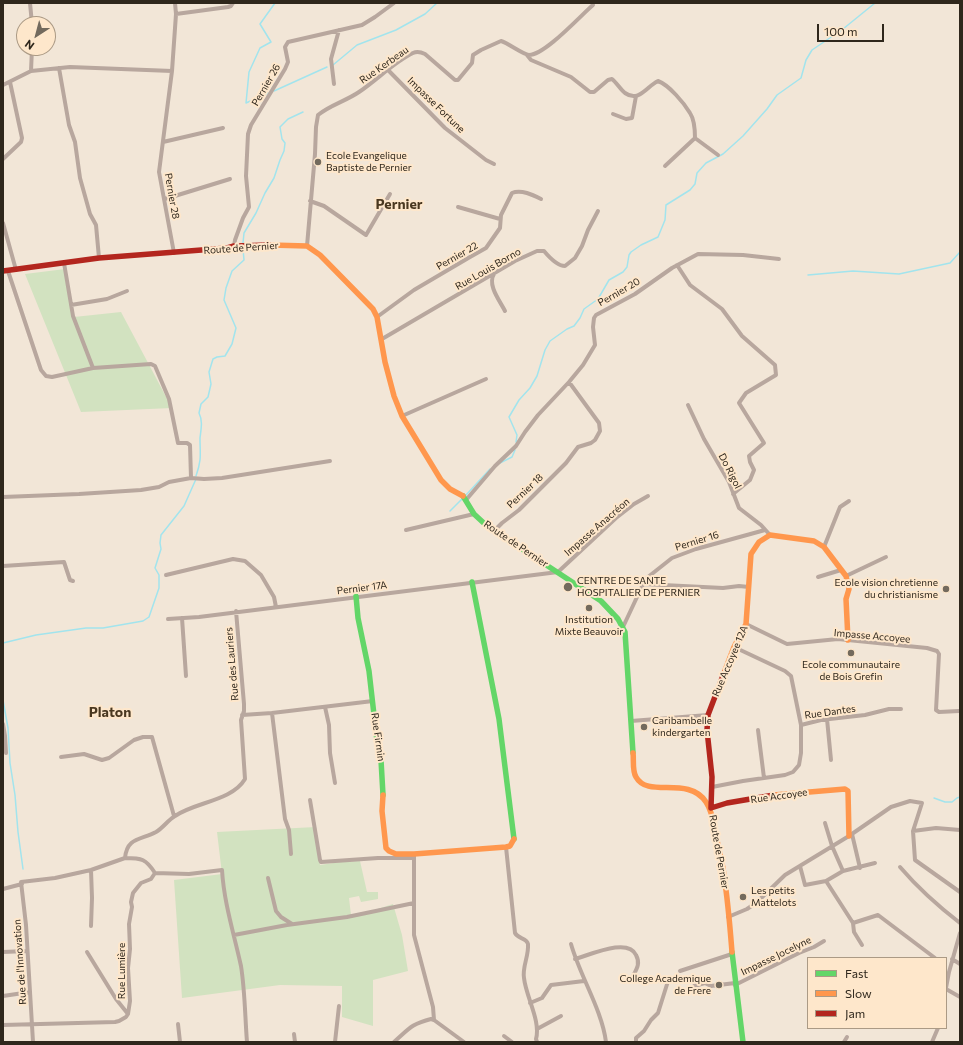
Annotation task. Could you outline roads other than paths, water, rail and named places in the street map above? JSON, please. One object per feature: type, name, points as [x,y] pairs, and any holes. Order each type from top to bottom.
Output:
[{"type":"street","points":[[30,3],[31,16]]},
{"type":"street","name":"Pernier 28","points":[[174,253],[159,172],[172,71],[176,14],[175,3]]},
{"type":"street","points":[[176,14],[228,7],[233,3]]},
{"type":"street","name":"Pernier 26","points":[[234,246],[243,218],[249,207],[246,176],[248,134],[251,125],[285,69],[288,62],[285,47],[288,42],[362,25],[376,17],[394,3]]},
{"type":"street","points":[[527,55],[535,54],[560,36],[593,5],[592,3]]},
{"type":"street","points":[[334,84],[331,59],[339,30]]},
{"type":"street","name":"Rue Kerbeau","points":[[306,246],[318,115],[324,110],[359,93],[388,70],[413,53],[420,52],[425,54],[455,80],[458,80],[472,63],[473,55],[495,43],[501,41],[505,42],[527,55]]},
{"type":"street","points":[[527,55],[531,60],[571,77],[590,92],[594,92],[608,80],[612,79],[625,93],[631,96],[640,94],[655,82],[658,81],[664,83],[690,113],[695,138],[718,155]]},
{"type":"street","points":[[31,71],[32,56]]},
{"type":"street","points":[[3,85],[31,71],[70,67],[172,71]]},
{"type":"street","points":[[59,68],[69,125],[75,142],[80,178],[90,214],[96,225],[99,258]]},
{"type":"street","name":"Impasse Fortune","points":[[388,70],[445,128],[486,160],[494,164]]},
{"type":"street","points":[[3,159],[21,142],[22,138],[10,82]]},
{"type":"street","points":[[613,114],[626,120],[632,118],[636,96]]},
{"type":"street","points":[[163,142],[223,128]]},
{"type":"street","points":[[664,166],[695,138]]},
{"type":"street","points":[[165,199],[230,179]]},
{"type":"street","name":"Pernier 22","points":[[377,318],[414,290],[486,248],[500,228],[500,219],[510,195],[513,192],[524,192],[541,199]]},
{"type":"street","points":[[310,201],[324,206],[366,235],[390,194]]},
{"type":"street","points":[[458,207],[500,219]]},
{"type":"street","name":"Rue Louis Borno","points":[[382,339],[515,261],[537,251],[544,251],[556,264],[565,266],[575,258],[598,211]]},
{"type":"street","points":[[3,223],[16,270]]},
{"type":"street","name":"Route de Pernier","points":[[6,271],[99,258],[174,253],[234,246],[306,246],[320,255],[373,309],[377,318],[385,362],[394,396],[402,416],[441,480],[446,486],[464,497],[474,514],[494,531],[601,601],[614,613],[623,627],[628,670],[635,776],[639,782],[646,786],[690,788],[703,797],[711,808],[725,882],[735,984],[743,1042]]},
{"type":"street","name":"Pernier 20","points":[[466,500],[495,466],[516,446],[538,415],[583,365],[595,345],[593,327],[594,318],[596,315],[635,294],[677,265],[698,254],[750,255],[779,258]]},
{"type":"street","points":[[64,263],[73,316],[93,368]]},
{"type":"street","points":[[677,265],[690,285],[722,309],[742,336],[775,365],[776,375],[746,393],[739,403],[764,443],[749,456],[754,470],[750,480],[733,494]]},
{"type":"street","points":[[6,271],[37,360],[43,373],[52,377],[93,368],[151,364],[154,366],[169,399],[178,442],[187,443],[190,447],[191,478]]},
{"type":"street","points":[[494,274],[491,280],[492,286],[505,311]]},
{"type":"street","points":[[71,306],[107,299],[127,291]]},
{"type":"street","points":[[402,416],[486,379]]},
{"type":"street","name":"Pernier 18","points":[[494,531],[518,510],[566,463],[578,447],[596,440],[600,428],[594,416],[569,382]]},
{"type":"street","name":"Do Rigol","points":[[688,405],[704,439],[729,482],[739,508],[761,525],[770,536]]},
{"type":"street","points":[[3,497],[141,490],[159,487],[169,482],[191,478],[222,478],[330,460]]},
{"type":"street","name":"Impasse Anacréon","points":[[558,572],[616,518],[634,504],[648,496]]},
{"type":"street","points":[[824,547],[840,507],[849,501]]},
{"type":"street","points":[[406,530],[474,514]]},
{"type":"street","name":"Pernier 16","points":[[623,627],[643,584],[648,577],[672,558],[696,549],[765,530]]},
{"type":"street","points":[[770,536],[814,542],[824,547],[846,576],[849,589],[846,599],[848,640]]},
{"type":"street","name":"Rue Accoyee 12A","points":[[711,808],[712,786],[707,730],[708,715],[734,647],[746,624],[751,554],[759,542],[770,536]]},
{"type":"street","points":[[846,576],[886,557]]},
{"type":"street","points":[[166,575],[233,559],[245,562],[262,575],[274,597],[276,606]]},
{"type":"street","points":[[3,566],[64,562],[70,580],[73,581]]},
{"type":"street","points":[[818,577],[841,570]]},
{"type":"street","name":"Pernier 17A","points":[[168,619],[558,572]]},
{"type":"street","points":[[310,800],[321,862],[414,856],[506,847],[510,846],[514,841],[515,836],[499,720],[472,582]]},
{"type":"street","points":[[643,584],[724,588],[739,586],[749,587]]},
{"type":"street","name":"Rue Firmin","points":[[356,596],[381,760],[383,790],[382,811],[386,848],[389,852],[414,856]]},
{"type":"street","name":"Rue des Lauriers","points":[[174,816],[200,804],[211,802],[233,791],[242,784],[245,779],[241,720],[244,704],[236,611]]},
{"type":"street","points":[[182,618],[186,676]]},
{"type":"street","name":"Impasse Accoyee","points":[[746,624],[787,644],[838,639],[927,648],[938,651],[936,710],[937,712],[959,710]]},
{"type":"street","name":"Rue Dantes","points":[[734,647],[785,671],[791,676],[801,725],[827,719],[864,715],[889,709],[901,709]]},
{"type":"street","points":[[242,715],[373,701]]},
{"type":"street","points":[[325,707],[329,725],[330,753],[335,783]]},
{"type":"street","points":[[272,713],[285,819],[289,830],[291,854]]},
{"type":"street","points":[[631,721],[708,715]]},
{"type":"street","points":[[827,719],[831,760]]},
{"type":"street","points":[[3,724],[6,753]]},
{"type":"street","points":[[712,786],[785,775],[793,772],[799,765],[801,725]]},
{"type":"street","points":[[758,730],[764,778]]},
{"type":"street","points":[[61,757],[84,754],[102,760],[109,758],[134,740],[143,737],[152,737],[174,816],[156,831],[129,844],[126,850],[125,858]]},
{"type":"street","name":"Rue Accoyee","points":[[711,808],[727,803],[767,796],[845,789],[848,791],[850,835]]},
{"type":"street","points":[[728,917],[756,904],[780,879],[891,807],[910,801],[922,803],[913,832],[915,860],[960,892]]},
{"type":"street","points":[[825,823],[832,846],[843,871]]},
{"type":"street","points":[[913,832],[936,828],[960,830]]},
{"type":"street","points":[[850,835],[860,868]]},
{"type":"street","points":[[506,847],[515,932],[519,938],[528,943],[523,976],[537,1030],[537,1042]]},
{"type":"street","points":[[414,856],[414,935],[433,1007],[434,1020]]},
{"type":"street","points":[[3,889],[22,883],[56,878],[91,870],[125,858],[140,858],[149,864],[155,873],[189,874],[222,870],[224,891],[241,968],[247,1020],[247,1042]]},
{"type":"street","points":[[800,866],[805,885],[826,881],[843,871],[860,868],[874,863]]},
{"type":"street","points":[[900,868],[919,888],[960,923]]},
{"type":"street","points":[[91,870],[91,926]]},
{"type":"street","name":"Rue Lumière","points":[[3,1025],[115,1022],[122,1020],[128,1014],[130,1001],[128,968],[130,949],[129,924],[132,907],[131,902],[133,892],[141,883],[151,879],[155,873]]},
{"type":"street","points":[[268,878],[276,911],[281,917],[292,924]]},
{"type":"street","points":[[826,881],[853,923],[854,932],[862,945]]},
{"type":"street","name":"Rue de l'Innovation","points":[[22,883],[33,1042]]},
{"type":"street","points":[[234,935],[292,924],[347,917],[414,903]]},
{"type":"street","points":[[853,923],[878,915],[934,957]]},
{"type":"street","points":[[947,978],[948,967],[960,933]]},
{"type":"street","name":"Impasse Jocelyne","points":[[694,986],[705,983],[712,986],[735,984],[814,947],[824,940]]},
{"type":"street","points":[[570,944],[604,1028],[606,1042]]},
{"type":"street","points":[[575,959],[607,948],[621,946],[629,948],[636,954],[639,962],[632,978]]},
{"type":"street","points":[[3,952],[27,951]]},
{"type":"street","points":[[86,952],[116,999],[128,1014]]},
{"type":"street","points":[[680,971],[732,954]]},
{"type":"street","points":[[952,959],[960,964]]},
{"type":"street","points":[[636,1042],[636,1038],[644,1031],[651,1020],[658,1013],[669,978]]},
{"type":"street","points":[[530,1003],[542,998],[550,985],[584,980]]},
{"type":"street","points":[[947,990],[960,997]]},
{"type":"street","points":[[3,996],[30,992]]},
{"type":"street","points":[[335,1042],[338,1006]]},
{"type":"street","points":[[537,1030],[561,1016]]},
{"type":"street","points":[[394,1042],[410,1027],[418,1022],[431,1019],[464,1042]]},
{"type":"street","points":[[178,1024],[180,1042]]},
{"type":"street","points":[[932,1042],[938,1029]]},
{"type":"street","points":[[294,1034],[294,1042]]},
{"type":"street","points":[[504,1036],[512,1042]]},
{"type":"street","points":[[844,1042],[847,1037]]},
{"type":"waterway","points":[[268,93],[246,103],[249,72],[260,48],[271,42],[260,24],[275,3]]},
{"type":"waterway","points":[[333,65],[357,45],[396,30],[425,14],[437,3]]},
{"type":"waterway","points":[[516,442],[517,435],[509,417],[519,400],[530,388],[537,376],[545,350],[550,341],[574,326],[584,309],[598,299],[609,280],[623,272],[627,267],[631,252],[641,245],[658,237],[665,220],[666,205],[690,190],[695,184],[697,173],[706,163],[723,154],[743,136],[767,109],[777,95],[801,78],[806,60],[812,50],[843,29],[875,3]]},
{"type":"waterway","points":[[274,91],[327,67]]},
{"type":"waterway","points":[[243,243],[244,233],[274,178],[284,151],[285,143],[282,139],[280,127],[288,119],[303,112]]},
{"type":"waterway","points":[[196,476],[200,457],[201,422],[199,413],[201,404],[208,397],[211,384],[209,372],[213,359],[225,356],[232,344],[236,328],[224,300],[226,288],[232,271],[244,260],[243,249]]},
{"type":"waterway","points":[[808,275],[853,271],[899,274],[950,263],[960,252]]},
{"type":"waterway","points":[[500,463],[512,457],[515,450]]},
{"type":"waterway","points":[[466,495],[490,469]]},
{"type":"waterway","points":[[3,643],[36,635],[86,628],[103,628],[143,621],[149,617],[159,588],[159,575],[155,568],[161,549],[161,535],[184,506],[196,479]]},
{"type":"waterway","points":[[450,511],[463,498]]},
{"type":"waterway","points":[[3,700],[8,728],[10,763],[23,869]]},
{"type":"waterway","points":[[934,798],[945,802],[952,802],[960,797]]},
{"type":"place","name":"Ecole Evangelique Baptiste de Pernier","points":[[318,162]]},
{"type":"place","name":"CENTRE DE SANTE HOSPITALIER DE PERNIER","points":[[568,587]]},
{"type":"place","name":"Ecole vision chretienne du christianisme","points":[[946,589]]},
{"type":"place","name":"Institution Mixte Beauvoir","points":[[589,608]]},
{"type":"place","name":"Ecole communautaire de Bois Grefin","points":[[851,653]]},
{"type":"place","name":"Caribambelle kindergarten","points":[[644,727]]},
{"type":"place","name":"Les petits Mattelots","points":[[743,897]]},
{"type":"place","name":"College Academique de Frere","points":[[719,985]]},
{"type":"district","name":"Pernier","points":[[399,204]]},
{"type":"district","name":"Platon","points":[[110,712]]}]
